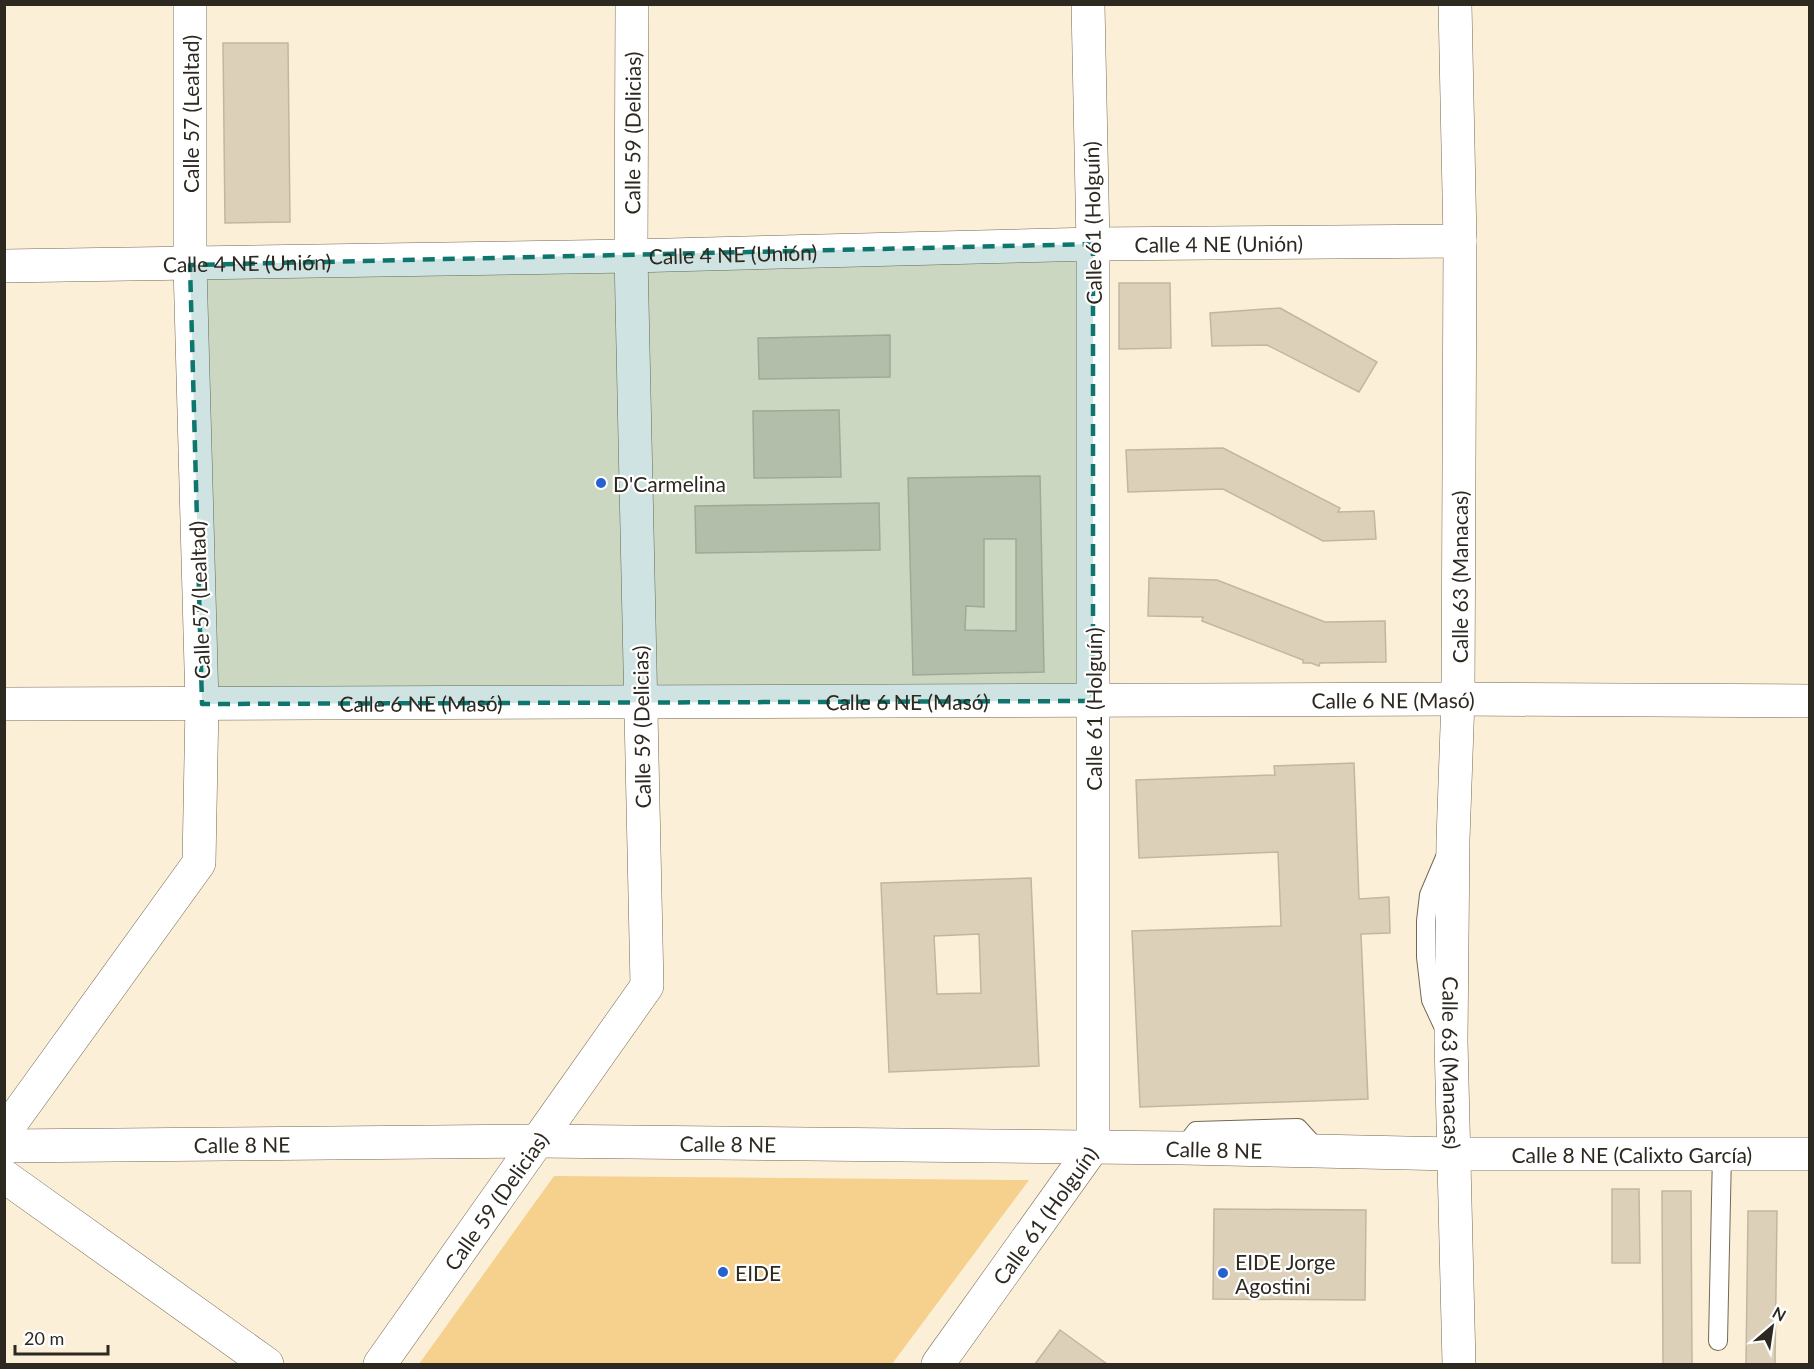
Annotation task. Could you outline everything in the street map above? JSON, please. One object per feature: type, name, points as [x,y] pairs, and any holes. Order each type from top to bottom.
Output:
[{"type":"street","name":"Calle 57 (Lealtad)","points":[[4,1134],[199,863],[202,704],[190,265],[190,4]]},
{"type":"street","name":"Calle 59 (Delicias)","points":[[380,1365],[647,986],[631,256],[632,4]]},
{"type":"street","name":"Calle 61 (Holguín)","points":[[938,1365],[1093,1147],[1093,244],[1088,4]]},
{"type":"street","name":"Calle 63 (Manacas)","points":[[1455,4],[1460,241],[1458,699],[1453,840],[1451,1041],[1459,1365]]},
{"type":"street","name":"Calle 4 NE (Unión)","points":[[4,266],[190,265],[1093,244],[1460,241]]},
{"type":"street","name":"Calle 6 NE (Masó)","points":[[4,704],[1458,699],[1809,701]]},
{"type":"street","name":"Calle 8 NE","points":[[4,1146],[538,1141],[1183,1148],[1453,1154]]},
{"type":"street","name":"Calle 8 NE (Calixto García)","points":[[1453,1154],[1809,1154]]},
{"type":"street","points":[[4,1176],[267,1365]]},
{"type":"lane","points":[[1718,1341],[1722,1153]]},
{"type":"highlighted area","points":[[1093,244],[1093,701],[202,704],[190,265]]},
{"type":"shaded area","name":"EIDE","points":[[554,1176],[1029,1180],[892,1364],[419,1364]]},
{"type":"building","points":[[223,43],[288,43],[290,222],[225,223]]},
{"type":"building","points":[[1119,283],[1170,283],[1171,348],[1119,349]]},
{"type":"building","points":[[1280,308],[1377,362],[1359,392],[1267,345],[1212,346],[1210,313]]},
{"type":"building","points":[[890,335],[890,377],[759,379],[758,338]]},
{"type":"building","points":[[839,410],[841,477],[754,478],[753,411]]},
{"type":"building","points":[[1223,448],[1340,508],[1338,512],[1374,511],[1376,539],[1323,541],[1223,489],[1128,492],[1126,450]]},
{"type":"building","points":[[1040,476],[1044,672],[913,675],[908,478]],"holes":[[[984,539],[1016,539],[1016,631],[965,630],[966,606],[984,607]]]},
{"type":"building","points":[[879,503],[880,550],[696,553],[695,506]]},
{"type":"building","points":[[1149,578],[1217,580],[1325,622],[1385,621],[1386,662],[1320,663],[1319,666],[1303,663],[1303,660],[1202,621],[1203,617],[1148,616]]},
{"type":"building","points":[[1354,763],[1359,899],[1389,897],[1390,933],[1361,934],[1368,1099],[1140,1107],[1132,931],[1281,926],[1278,852],[1139,858],[1136,780],[1275,775],[1274,766]]},
{"type":"building","points":[[1031,878],[1039,1066],[889,1072],[881,883]],"holes":[[[979,934],[981,993],[937,994],[934,936]]]},
{"type":"building","points":[[1612,1189],[1639,1189],[1640,1263],[1612,1263]]},
{"type":"building","points":[[1662,1191],[1691,1191],[1692,1364],[1663,1364]]},
{"type":"building","points":[[1214,1209],[1366,1210],[1365,1300],[1213,1299]]},
{"type":"building","points":[[1748,1211],[1777,1211],[1775,1364],[1746,1364]]},
{"type":"building","points":[[1060,1330],[1107,1364],[1035,1364]]},
{"type":"place","name":"D'Carmelina","points":[[601,483]]},
{"type":"place","name":"EIDE","points":[[723,1272]]},
{"type":"place","name":"EIDE Jorge Agostini","points":[[1223,1273]]}]
